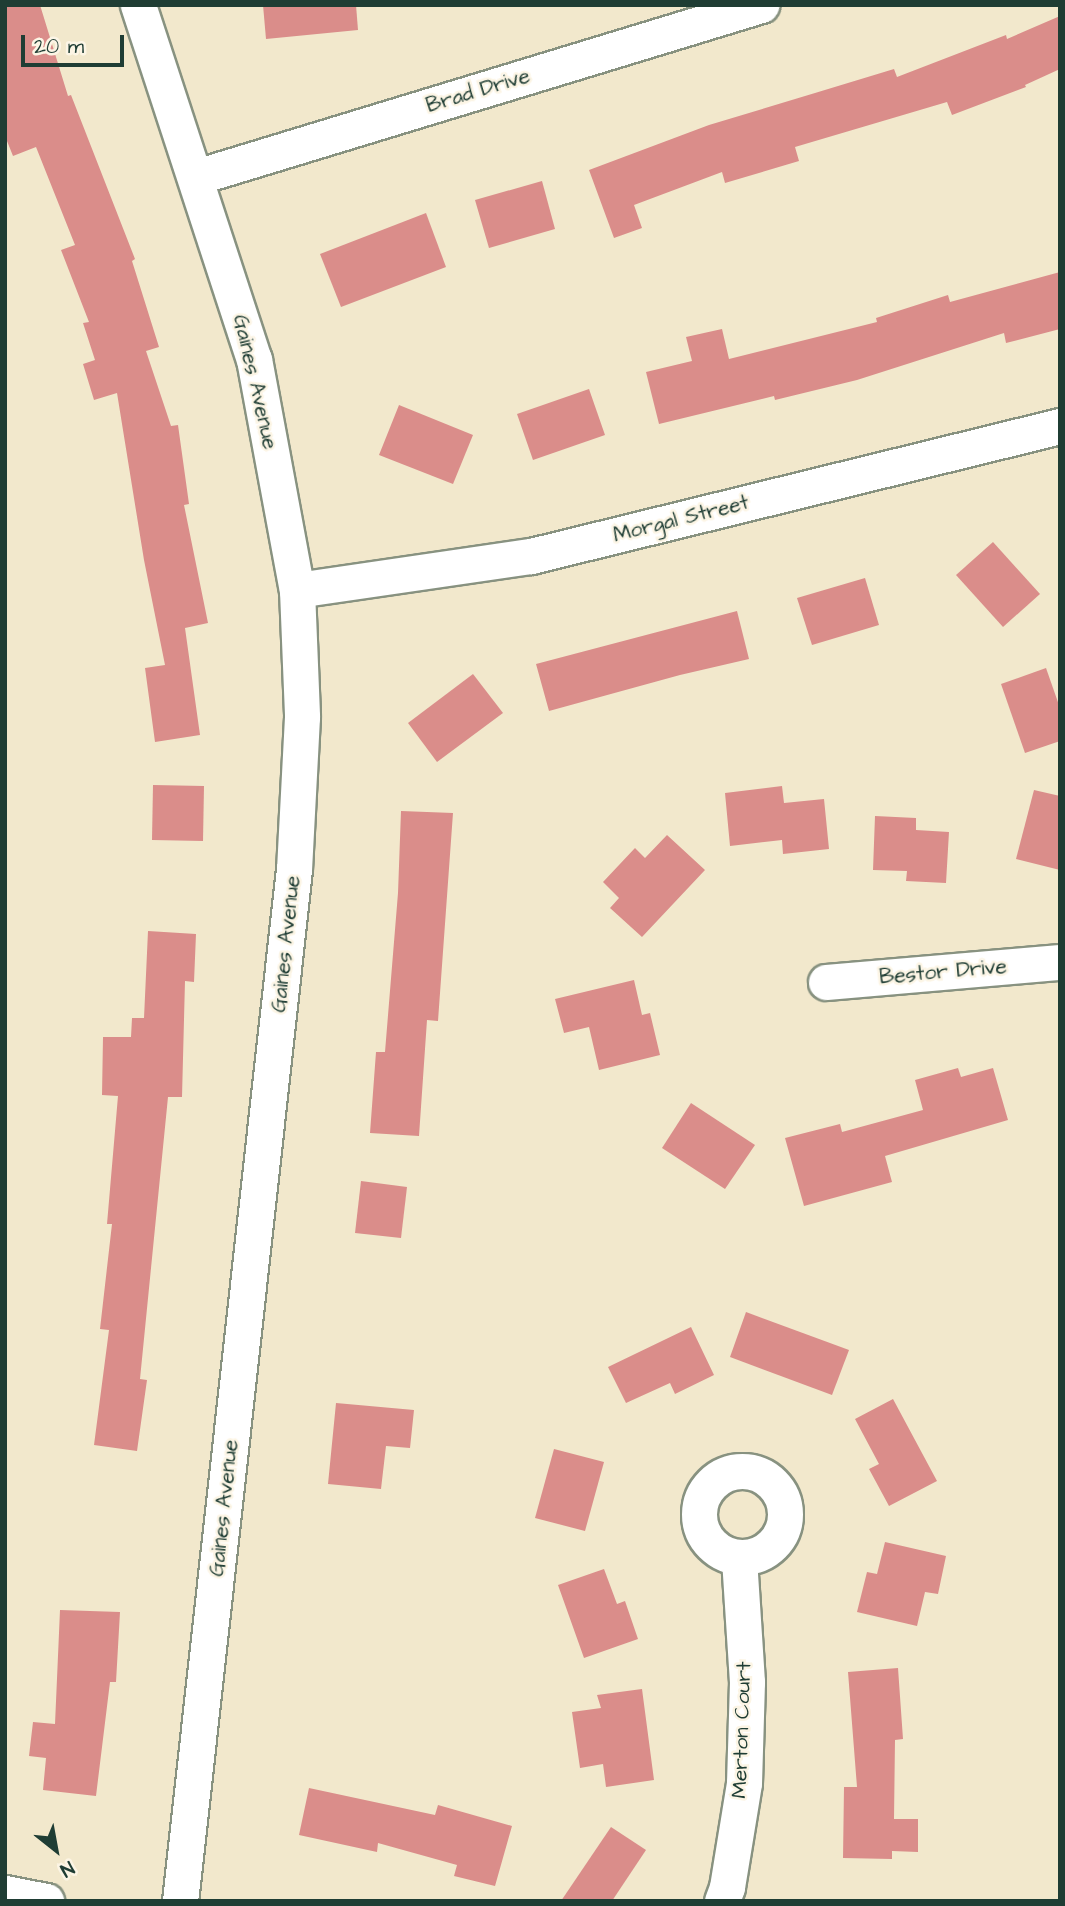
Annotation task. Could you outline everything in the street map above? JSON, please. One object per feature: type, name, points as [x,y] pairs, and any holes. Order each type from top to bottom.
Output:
[{"type":"street","name":"Gaines Avenue","points":[[138,5],[254,359],[297,590],[302,717],[294,869],[180,1901]]},
{"type":"street","name":"Brad Drive","points":[[196,177],[761,5]]},
{"type":"street","name":"Morgal Street","points":[[297,590],[531,556],[1060,426]]},
{"type":"street","name":"Bestor Drive","points":[[826,982],[1060,961]]},
{"type":"street","name":"Merton Court","points":[[722,1901],[727,1887],[744,1783],[747,1682],[739,1557]]},
{"type":"street","points":[[5,1893],[46,1901]]},
{"type":"building","points":[[5,5],[40,5],[68,96],[71,95],[135,259],[132,261],[159,347],[146,351],[171,426],[178,425],[189,504],[184,505],[208,623],[185,628],[200,735],[155,742],[145,668],[165,665],[144,560],[117,393],[94,400],[83,364],[95,360],[83,323],[89,322],[61,250],[75,245],[36,147],[13,156],[5,136]]},
{"type":"building","points":[[263,5],[356,5],[358,30],[266,39]]},
{"type":"building","points":[[1060,16],[1060,69],[1025,85],[1026,87],[952,115],[947,102],[795,147],[799,161],[725,183],[722,172],[634,205],[642,228],[614,238],[589,170],[709,125],[894,69],[897,77],[1006,35],[1007,39]]},
{"type":"building","points":[[542,181],[555,229],[489,248],[475,200]]},
{"type":"building","points":[[426,213],[446,267],[341,307],[320,254]]},
{"type":"building","points":[[1060,272],[1060,329],[1006,343],[1004,333],[857,380],[775,400],[774,396],[659,424],[646,372],[692,361],[686,337],[722,329],[729,359],[877,322],[876,318],[948,295],[950,302]]},
{"type":"building","points":[[589,389],[605,435],[533,460],[517,414]]},
{"type":"building","points":[[399,405],[473,435],[453,484],[379,455]]},
{"type":"building","points":[[993,542],[1040,594],[1003,627],[956,575]]},
{"type":"building","points":[[865,578],[879,625],[812,645],[797,598]]},
{"type":"building","points":[[737,611],[749,659],[549,711],[536,664]]},
{"type":"building","points":[[1046,668],[1060,708],[1060,741],[1025,753],[1001,684]]},
{"type":"building","points":[[473,674],[503,713],[437,762],[408,723]]},
{"type":"building","points":[[153,785],[204,786],[203,841],[152,840]]},
{"type":"building","points":[[782,786],[784,803],[824,799],[829,849],[783,854],[782,840],[730,846],[725,793]]},
{"type":"building","points":[[1034,790],[1060,796],[1060,870],[1016,859]]},
{"type":"building","points":[[401,811],[453,813],[438,1021],[427,1020],[419,1136],[370,1133],[376,1052],[385,1052],[398,893]]},
{"type":"building","points":[[875,816],[916,818],[916,830],[949,832],[946,883],[906,881],[907,871],[873,870]]},
{"type":"building","points":[[667,835],[705,870],[642,937],[610,908],[619,898],[603,882],[635,848],[645,858]]},
{"type":"building","points":[[148,931],[196,934],[194,982],[185,981],[182,1097],[168,1097],[140,1379],[147,1380],[137,1451],[94,1445],[109,1330],[100,1329],[112,1224],[107,1224],[118,1096],[102,1095],[103,1037],[131,1037],[132,1018],[144,1018]]},
{"type":"building","points":[[634,980],[642,1015],[650,1013],[660,1055],[599,1070],[589,1027],[564,1033],[555,999]]},
{"type":"building","points":[[958,1068],[961,1077],[993,1068],[1008,1120],[885,1156],[892,1182],[804,1206],[785,1138],[840,1124],[842,1132],[923,1110],[915,1080]]},
{"type":"building","points":[[691,1103],[755,1145],[725,1189],[662,1148]]},
{"type":"building","points":[[361,1181],[407,1187],[401,1238],[355,1233]]},
{"type":"building","points":[[746,1312],[849,1350],[832,1395],[730,1357]]},
{"type":"building","points":[[691,1327],[714,1375],[675,1394],[670,1383],[626,1403],[608,1367]]},
{"type":"building","points":[[893,1399],[937,1481],[889,1506],[869,1469],[879,1464],[855,1419]]},
{"type":"building","points":[[336,1403],[414,1410],[410,1448],[386,1446],[381,1489],[328,1484]]},
{"type":"building","points":[[554,1449],[604,1462],[585,1531],[535,1518]]},
{"type":"building","points":[[885,1542],[946,1556],[938,1594],[925,1592],[917,1626],[857,1612],[867,1572],[877,1574]]},
{"type":"building","points":[[604,1569],[617,1604],[625,1601],[638,1639],[584,1658],[558,1585]]},
{"type":"building","points":[[60,1610],[120,1612],[116,1682],[110,1682],[96,1796],[43,1790],[46,1758],[29,1756],[33,1722],[55,1724]]},
{"type":"building","points":[[898,1668],[903,1739],[895,1740],[894,1819],[918,1819],[918,1852],[892,1851],[892,1859],[843,1858],[844,1787],[857,1787],[848,1672]]},
{"type":"building","points":[[642,1689],[654,1780],[606,1787],[603,1764],[580,1768],[572,1712],[601,1708],[597,1695]]},
{"type":"building","points":[[309,1788],[435,1815],[438,1805],[512,1826],[495,1886],[454,1876],[457,1865],[378,1843],[377,1852],[299,1835]]},
{"type":"building","points":[[611,1827],[646,1850],[612,1901],[561,1901]]}]
